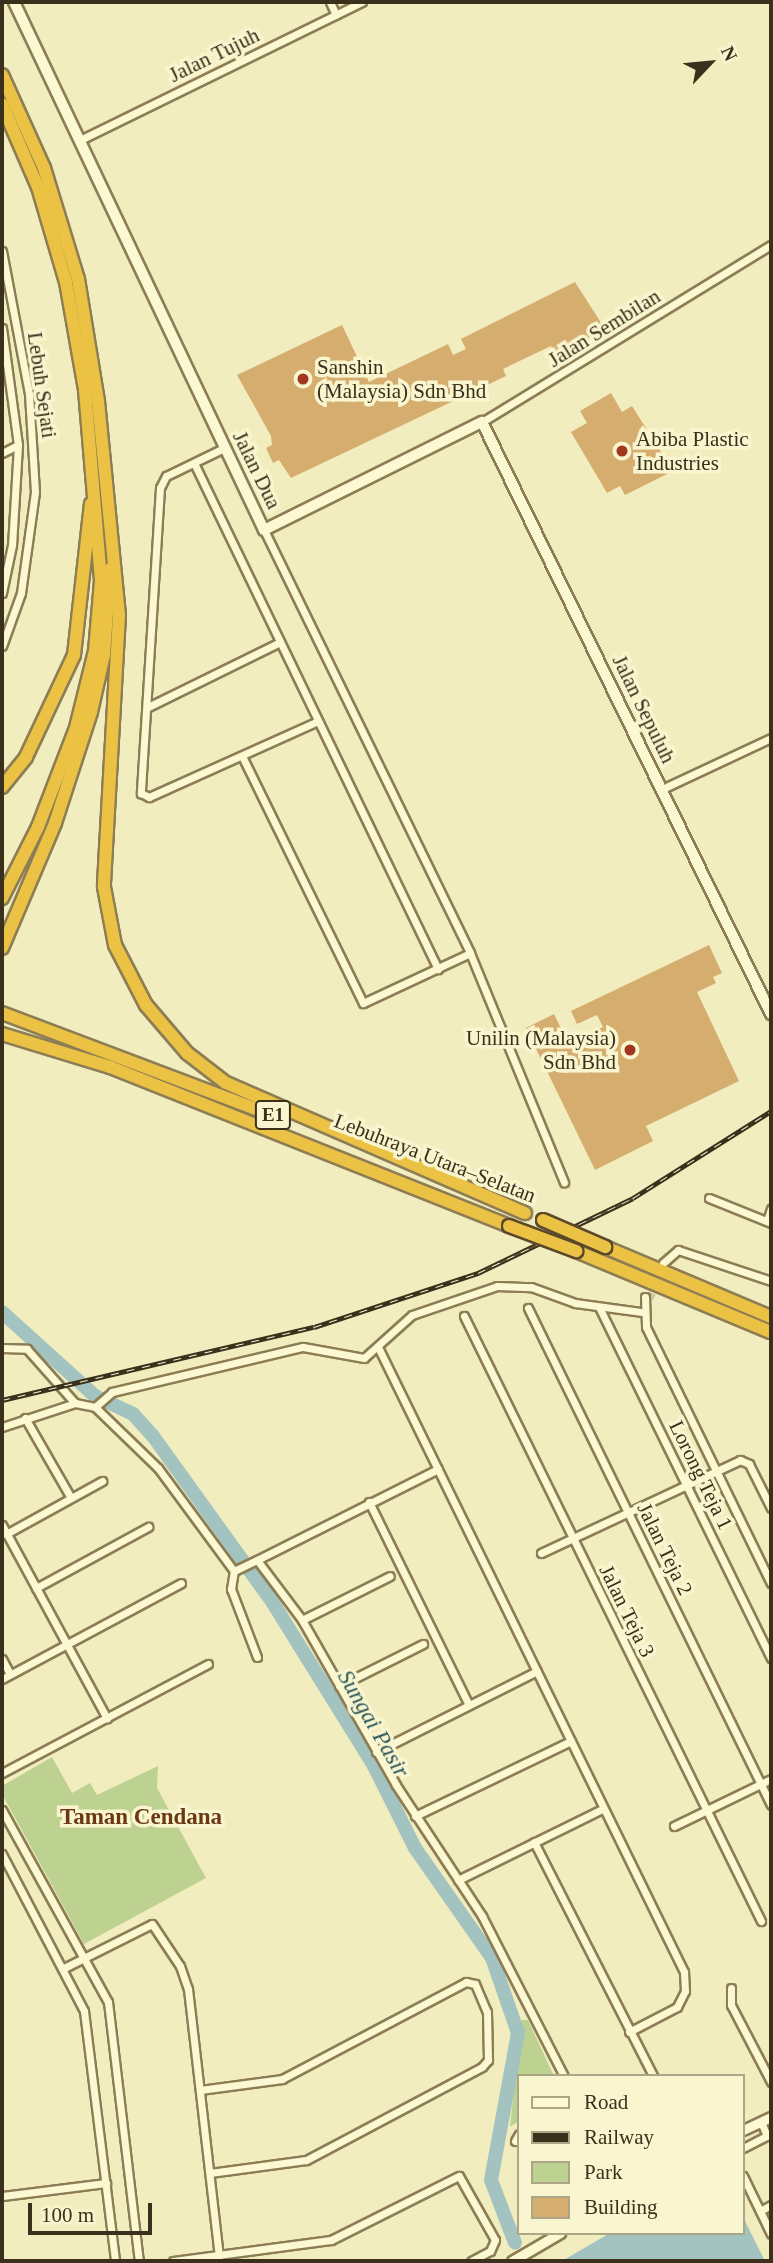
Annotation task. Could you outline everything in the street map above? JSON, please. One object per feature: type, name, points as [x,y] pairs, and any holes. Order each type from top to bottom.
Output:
[{"type":"highway","points":[[2,75],[44,168],[78,279],[113,520],[119,615],[104,887],[115,945],[146,1005],[187,1053],[226,1083],[525,1213]]},
{"type":"highway","points":[[2,104],[38,187],[66,282],[93,475],[100,581],[88,690],[38,827],[2,898]]},
{"type":"highway","points":[[2,787],[26,757],[74,655],[93,475]]},
{"type":"highway","points":[[2,948],[18,917],[91,712],[104,655],[113,520]]},
{"type":"highway","name":"Lebuhraya Utara–Selatan","points":[[2,1013],[543,1220],[771,1317]]},
{"type":"highway","name":"Lebuhraya Utara–Selatan","points":[[2,1034],[110,1067],[576,1251],[771,1332]]},
{"type":"main road","name":"Jalan Dua","points":[[14,2],[264,530]]},
{"type":"main road","name":"Jalan Sembilan","points":[[264,530],[482,422]]},
{"type":"main road","name":"Jalan Sepuluh","points":[[482,422],[771,1014]]},
{"type":"street","points":[[330,2],[336,15]]},
{"type":"street","name":"Jalan Tujuh","points":[[80,140],[362,2]]},
{"type":"street","name":"Jalan Sembilan","points":[[482,422],[771,245]]},
{"type":"street","name":"Lebuh Sejati","points":[[2,251],[29,394],[35,492],[21,593],[2,646]]},
{"type":"street","points":[[2,328],[18,445],[12,545],[2,593]]},
{"type":"street","points":[[2,453],[18,445]]},
{"type":"street","points":[[225,448],[166,476],[160,488],[145,797],[318,721]]},
{"type":"street","points":[[194,463],[438,969]]},
{"type":"street","name":"Jalan Dua","points":[[264,530],[470,953],[564,1182]]},
{"type":"street","points":[[148,707],[280,642]]},
{"type":"street","points":[[662,789],[771,738]]},
{"type":"street","points":[[242,756],[358,998],[369,1002],[470,953]]},
{"type":"street","points":[[709,1198],[769,1222],[771,1209]]},
{"type":"street","points":[[666,1262],[673,1250],[682,1251],[771,1281]]},
{"type":"street","points":[[2,1427],[75,1403],[100,1402],[303,1348],[365,1358],[412,1315],[497,1286],[531,1287],[599,1307],[645,1303],[715,1470],[771,1583]]},
{"type":"street","name":"Lorong Teja 1","points":[[599,1307],[771,1658]]},
{"type":"street","name":"Jalan Teja 2","points":[[528,1308],[771,1805]]},
{"type":"street","name":"Jalan Teja 3","points":[[464,1316],[761,1921]]},
{"type":"street","points":[[378,1347],[685,1978],[677,2007],[629,2032]]},
{"type":"street","points":[[2,1348],[27,1349],[75,1403]]},
{"type":"street","points":[[100,1402],[239,1566],[234,1602],[257,1657]]},
{"type":"street","points":[[25,1418],[71,1498]]},
{"type":"street","points":[[541,1553],[715,1470],[744,1460],[771,1508]]},
{"type":"street","points":[[239,1566],[257,1560],[438,1469]]},
{"type":"street","points":[[6,1534],[102,1481]]},
{"type":"street","points":[[762,1490],[771,1486]]},
{"type":"street","points":[[369,1502],[469,1705]]},
{"type":"street","points":[[2,1525],[107,1718]]},
{"type":"street","points":[[36,1588],[148,1527]]},
{"type":"street","points":[[257,1560],[302,1620],[376,1752],[494,1936],[563,2074]]},
{"type":"street","points":[[302,1620],[390,1577]]},
{"type":"street","points":[[2,1679],[181,1583]]},
{"type":"street","points":[[339,1686],[424,1644]]},
{"type":"street","points":[[2,1659],[10,1674]]},
{"type":"street","points":[[2,1773],[208,1664]]},
{"type":"street","points":[[376,1752],[537,1671]]},
{"type":"street","points":[[415,1816],[570,1741]]},
{"type":"street","points":[[674,1826],[771,1779]]},
{"type":"street","points":[[458,1880],[603,1809]]},
{"type":"street","points":[[2,1810],[85,1957],[110,2015],[139,2261]]},
{"type":"street","points":[[534,1842],[652,2074]]},
{"type":"street","points":[[2,1854],[64,1968],[89,2032],[115,2261]]},
{"type":"street","points":[[64,1968],[146,1924],[159,1927],[185,1977],[219,2256]]},
{"type":"street","points":[[200,2090],[282,2079],[466,1982],[475,1984],[487,2012],[488,2060],[482,2067],[306,2160],[210,2173]]},
{"type":"street","points":[[732,1988],[732,2005],[771,2082]]},
{"type":"street","points":[[745,2129],[771,2117]]},
{"type":"street","points":[[745,2147],[769,2135],[761,2122]]},
{"type":"street","points":[[173,2261],[331,2240],[459,2176],[495,2240],[490,2251],[471,2261]]},
{"type":"street","points":[[745,2180],[771,2234]]},
{"type":"street","points":[[2,2196],[106,2183]]},
{"type":"street","points":[[760,2211],[771,2205]]},
{"type":"street","points":[[514,2261],[557,2235]]},
{"type":"green space","points":[[52,1757],[72,1793],[90,1783],[97,1795],[158,1766],[157,1788],[206,1878],[84,1944],[2,1794],[2,1786]]},
{"type":"green space","points":[[516,2020],[528,2020],[553,2074],[518,2074],[518,2122],[510,2127],[520,2032]]},
{"type":"water","points":[[745,2221],[765,2261],[562,2261],[607,2235],[745,2235]]},
{"type":"building","name":"Sanshin (Malaysia) Sdn Bhd","points":[[575,282],[605,329],[556,358],[551,346],[503,369],[506,376],[291,478],[279,460],[273,463],[266,448],[272,445],[271,436],[237,375],[342,325],[369,382],[448,344],[453,355],[466,349],[461,339]]},
{"type":"building","name":"Abiba Plastic Industries","points":[[611,393],[622,412],[632,406],[673,471],[625,495],[620,486],[607,493],[571,432],[587,423],[580,411]]},
{"type":"building","name":"Unilin (Malaysia) Sdn Bhd","points":[[709,945],[722,973],[713,977],[716,983],[697,992],[739,1081],[646,1126],[653,1141],[595,1170],[526,1028],[554,1014],[568,1043],[603,1027],[597,1015],[577,1024],[571,1011]]},
{"type":"waterway","name":"Sungai Pasir","points":[[2,1312],[95,1396],[133,1414],[153,1436],[273,1603],[374,1766],[415,1848],[492,1958],[518,2033],[491,2180],[515,2243]]},
{"type":"tunnel","points":[[649,1299],[667,1265]]},
{"type":"railway","points":[[2,1400],[314,1327],[478,1273],[633,1198],[771,1111]]},
{"type":"place","name":"Sanshin (Malaysia) Sdn Bhd","points":[[303,379]]},
{"type":"place","name":"Abiba Plastic Industries","points":[[622,451]]},
{"type":"place","name":"Unilin (Malaysia) Sdn Bhd","points":[[630,1050]]},
{"type":"district","name":"Taman Cendana","points":[[141,1817]]}]
